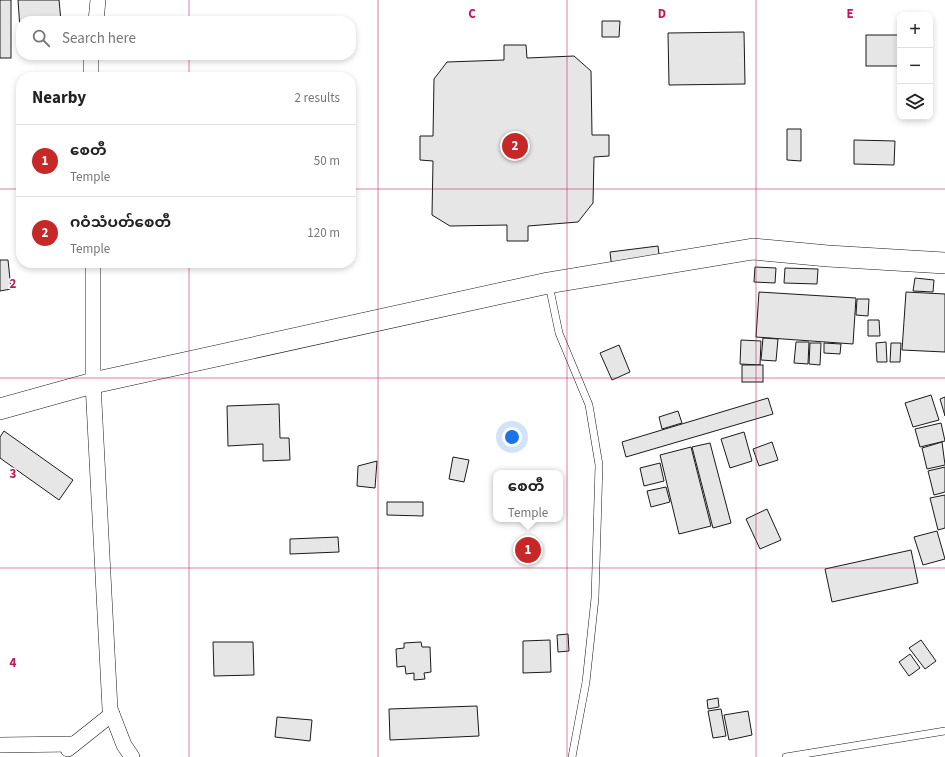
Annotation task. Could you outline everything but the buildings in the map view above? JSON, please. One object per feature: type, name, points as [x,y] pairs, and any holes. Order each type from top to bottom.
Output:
[{"type":"street","points":[[96,16],[98,0]]},
{"type":"street","points":[[91,60],[91,72]]},
{"type":"street","points":[[0,409],[94,383],[548,283],[753,249],[828,256],[945,263]]},
{"type":"street","points":[[93,268],[94,383],[110,709],[124,745],[132,757]]},
{"type":"street","points":[[0,745],[70,746],[112,714]]},
{"type":"lane","points":[[548,283],[559,333],[589,405],[599,465],[595,598],[586,682],[572,757]]},
{"type":"lane","points":[[786,757],[945,731]]},
{"type":"place","name":"ဂဝံသံပတ်စေတီ","points":[[515,146]]},
{"type":"place","name":"စေတီ","points":[[528,550]]}]
